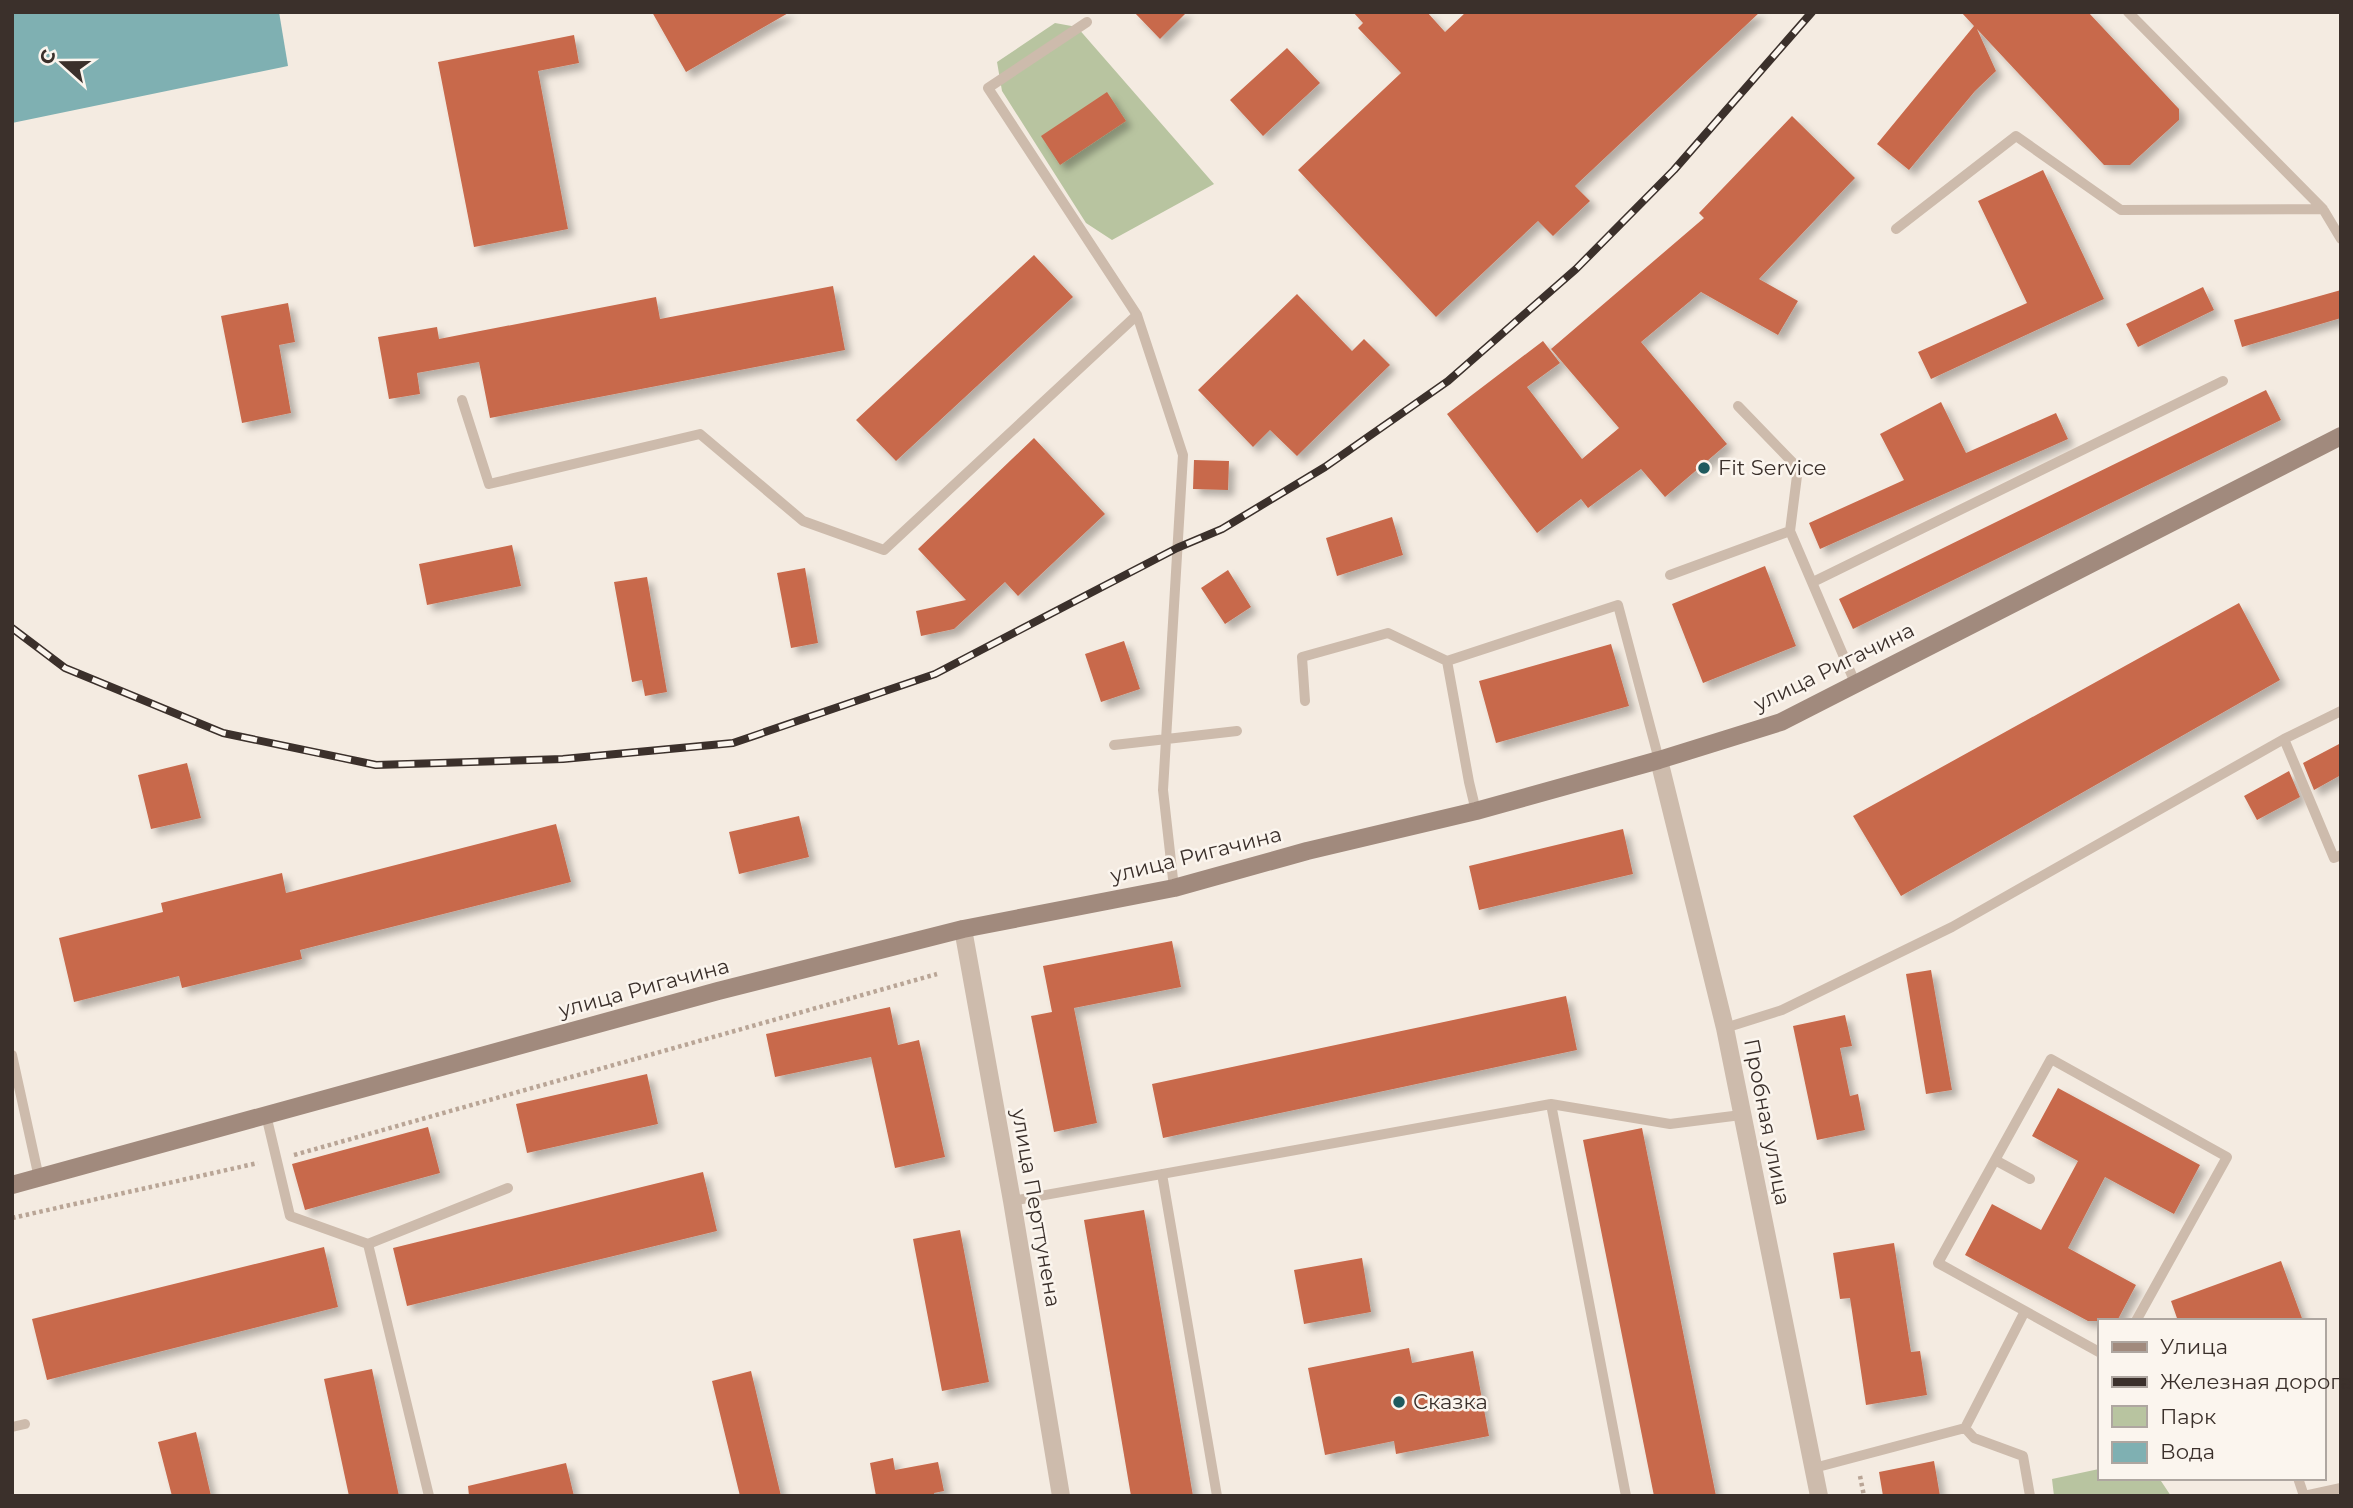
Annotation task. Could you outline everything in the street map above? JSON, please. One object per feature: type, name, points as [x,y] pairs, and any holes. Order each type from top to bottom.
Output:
[{"type":"main road","name":"улица Ригачина","points":[[12,1185],[718,991],[963,929],[1174,888],[1307,851],[1476,811],[1660,760],[1781,722],[2341,436]]},
{"type":"street","name":"Пробная улица","points":[[1660,760],[1725,1028],[1819,1496]]},
{"type":"street","name":"улица Перттунена","points":[[963,929],[1013,1201],[1061,1496]]},
{"type":"lane","points":[[2128,12],[2323,209],[2341,239]]},
{"type":"lane","points":[[1087,22],[988,88],[1136,315],[1182,455],[1163,790],[1174,888]]},
{"type":"lane","points":[[1896,229],[2016,136],[2121,211],[2323,209]]},
{"type":"lane","points":[[462,400],[489,484],[700,435],[803,521],[884,550],[1136,315]]},
{"type":"lane","points":[[1813,582],[2223,381]]},
{"type":"lane","points":[[1738,406],[1798,468],[1790,531],[1856,685]]},
{"type":"lane","points":[[1670,575],[1790,531]]},
{"type":"lane","points":[[1306,701],[1302,657],[1388,633],[1447,660],[1618,605],[1660,760]]},
{"type":"lane","points":[[1447,660],[1476,811]]},
{"type":"lane","points":[[1725,1028],[1782,1010],[1952,927],[2284,739],[2341,711]]},
{"type":"lane","points":[[1114,745],[1237,731]]},
{"type":"lane","points":[[2284,739],[2334,858],[2341,855]]},
{"type":"lane","points":[[12,1055],[39,1178]]},
{"type":"lane","points":[[2098,1351],[1938,1263],[2051,1059],[2227,1157],[2137,1319]]},
{"type":"lane","points":[[1013,1201],[1551,1104],[1670,1124],[1741,1115]]},
{"type":"lane","points":[[1551,1104],[1626,1496]]},
{"type":"lane","points":[[266,1115],[290,1216],[368,1244],[508,1188]]},
{"type":"lane","points":[[1995,1160],[2030,1179]]},
{"type":"lane","points":[[1162,1174],[1217,1496]]},
{"type":"lane","points":[[368,1244],[429,1496]]},
{"type":"lane","points":[[1814,1468],[1965,1427],[2025,1311]]},
{"type":"lane","points":[[12,1427],[25,1424]]},
{"type":"lane","points":[[1965,1427],[1974,1438],[2023,1456],[2030,1496]]},
{"type":"lane","points":[[2299,1480],[2304,1496],[2341,1488]]},
{"type":"path","points":[[12,1218],[278,1159],[937,974]]},
{"type":"green space","points":[[1055,23],[1077,27],[1214,184],[1112,240],[1086,223],[1002,91],[997,62]]},
{"type":"green space","points":[[2098,1469],[2098,1480],[2160,1480],[2171,1496],[2054,1496],[2052,1479]]},
{"type":"water","points":[[12,12],[279,12],[288,66],[12,123]]},
{"type":"building","points":[[652,12],[790,12],[686,72]]},
{"type":"building","points":[[1134,12],[1187,12],[1160,39]]},
{"type":"building","points":[[1353,12],[1427,12],[1445,32],[1466,12],[1760,12],[1575,186],[1590,201],[1553,236],[1538,221],[1436,317],[1298,170],[1401,73],[1358,28],[1363,23]]},
{"type":"building","points":[[1961,12],[2088,12],[2179,109],[2179,120],[2130,165],[2104,165],[1977,29],[1996,71],[1975,91],[1909,170],[1877,144],[1974,26]]},
{"type":"building","points":[[574,35],[579,63],[538,71],[568,229],[474,247],[438,62]]},
{"type":"building","points":[[1287,48],[1320,83],[1263,136],[1230,100]]},
{"type":"building","points":[[1107,92],[1126,121],[1060,165],[1041,136]]},
{"type":"building","points":[[1792,116],[1855,178],[1759,279],[1798,301],[1778,335],[1701,292],[1641,342],[1727,444],[1665,497],[1641,469],[1588,508],[1581,499],[1537,533],[1447,414],[1543,341],[1560,363],[1527,387],[1582,459],[1619,428],[1551,349],[1704,218],[1699,213]]},
{"type":"building","points":[[2043,170],[2104,299],[1931,379],[1918,352],[2027,303],[1978,201]]},
{"type":"building","points":[[1034,255],[1073,297],[896,461],[856,420]]},
{"type":"building","points":[[833,286],[845,350],[490,418],[479,362],[417,373],[420,394],[389,399],[378,337],[437,327],[439,339],[656,297],[660,319]]},
{"type":"building","points":[[2203,287],[2214,310],[2138,347],[2126,324]]},
{"type":"building","points":[[2341,290],[2341,318],[2242,347],[2234,320]]},
{"type":"building","points":[[1297,294],[1352,351],[1364,339],[1390,365],[1297,456],[1270,430],[1253,447],[1198,390]]},
{"type":"building","points":[[288,303],[295,342],[279,345],[291,413],[242,423],[221,316]]},
{"type":"building","points":[[2266,390],[2281,420],[1853,629],[1839,599]]},
{"type":"building","points":[[1941,402],[1966,453],[2056,413],[2068,439],[1820,549],[1809,523],[1904,480],[1880,434]]},
{"type":"building","points":[[1034,438],[1105,514],[1018,596],[1005,582],[954,629],[921,636],[916,611],[966,600],[918,549]]},
{"type":"building","points":[[1194,460],[1229,461],[1228,490],[1193,489]]},
{"type":"building","points":[[1392,517],[1403,555],[1337,576],[1326,538]]},
{"type":"building","points":[[512,545],[521,586],[427,605],[419,564]]},
{"type":"building","points":[[1765,566],[1796,646],[1703,683],[1672,604]]},
{"type":"building","points":[[805,568],[818,643],[791,648],[777,573]]},
{"type":"building","points":[[1228,570],[1251,607],[1225,624],[1201,588]]},
{"type":"building","points":[[647,577],[667,692],[645,696],[642,680],[632,682],[614,582]]},
{"type":"building","points":[[2239,603],[2280,680],[1901,896],[1853,816]]},
{"type":"building","points":[[1124,641],[1140,689],[1101,702],[1085,654]]},
{"type":"building","points":[[1611,644],[1629,706],[1496,743],[1479,681]]},
{"type":"building","points":[[2341,743],[2341,775],[2314,790],[2303,763]]},
{"type":"building","points":[[187,763],[201,818],[151,829],[138,775]]},
{"type":"building","points":[[2289,771],[2300,797],[2257,820],[2244,796]]},
{"type":"building","points":[[799,816],[809,857],[739,874],[729,832]]},
{"type":"building","points":[[556,824],[571,882],[300,950],[302,959],[182,988],[179,976],[74,1002],[59,938],[163,912],[161,903],[282,873],[286,893]]},
{"type":"building","points":[[1623,829],[1633,874],[1479,910],[1469,866]]},
{"type":"building","points":[[1172,941],[1181,987],[1074,1008],[1097,1123],[1054,1132],[1031,1016],[1052,1012],[1043,966]]},
{"type":"building","points":[[1931,970],[1952,1090],[1926,1094],[1906,974]]},
{"type":"building","points":[[1566,996],[1577,1050],[1163,1138],[1152,1084]]},
{"type":"building","points":[[890,1007],[898,1045],[919,1040],[945,1157],[895,1168],[871,1057],[775,1077],[766,1034]]},
{"type":"building","points":[[1845,1015],[1852,1046],[1840,1048],[1850,1096],[1858,1094],[1865,1130],[1817,1140],[1793,1026]]},
{"type":"building","points":[[647,1074],[658,1124],[527,1153],[516,1104]]},
{"type":"building","points":[[2058,1088],[2200,1165],[2174,1214],[2105,1177],[2068,1248],[2136,1285],[2118,1319],[2088,1321],[1965,1255],[1992,1204],[2041,1230],[2078,1161],[2032,1136]]},
{"type":"building","points":[[428,1127],[440,1173],[305,1210],[292,1164]]},
{"type":"building","points":[[1642,1128],[1716,1496],[1654,1496],[1583,1140]]},
{"type":"building","points":[[703,1172],[717,1231],[407,1306],[393,1248]]},
{"type":"building","points":[[1144,1210],[1193,1496],[1131,1496],[1084,1220]]},
{"type":"building","points":[[960,1230],[989,1382],[942,1391],[913,1239]]},
{"type":"building","points":[[1894,1243],[1911,1352],[1920,1351],[1927,1395],[1866,1405],[1850,1298],[1840,1299],[1833,1253]]},
{"type":"building","points":[[324,1247],[338,1307],[47,1380],[32,1319]]},
{"type":"building","points":[[1362,1258],[1371,1312],[1304,1324],[1294,1270]]},
{"type":"building","points":[[2281,1261],[2302,1319],[2177,1319],[2171,1301]]},
{"type":"building","name":"Сказка","points":[[1409,1348],[1412,1363],[1473,1351],[1489,1436],[1396,1454],[1394,1441],[1325,1455],[1308,1368]]},
{"type":"building","points":[[372,1369],[399,1496],[349,1496],[324,1379]]},
{"type":"building","points":[[751,1371],[781,1496],[740,1496],[712,1381]]},
{"type":"building","points":[[196,1432],[211,1496],[172,1496],[158,1442]]},
{"type":"building","points":[[893,1458],[895,1470],[938,1462],[944,1491],[934,1493],[934,1496],[876,1496],[870,1463]]},
{"type":"building","points":[[1934,1461],[1940,1496],[1883,1496],[1879,1472]]},
{"type":"building","points":[[566,1463],[574,1496],[469,1496],[468,1486]]},
{"type":"railway","points":[[12,628],[65,668],[223,733],[376,765],[563,759],[733,743],[935,674],[1177,548],[1222,529],[1325,467],[1448,381],[1576,269],[1674,170],[1812,12]]},
{"type":"place","name":"Fit Service","points":[[1704,468]]},
{"type":"place","name":"Сказка","points":[[1399,1402]]}]
